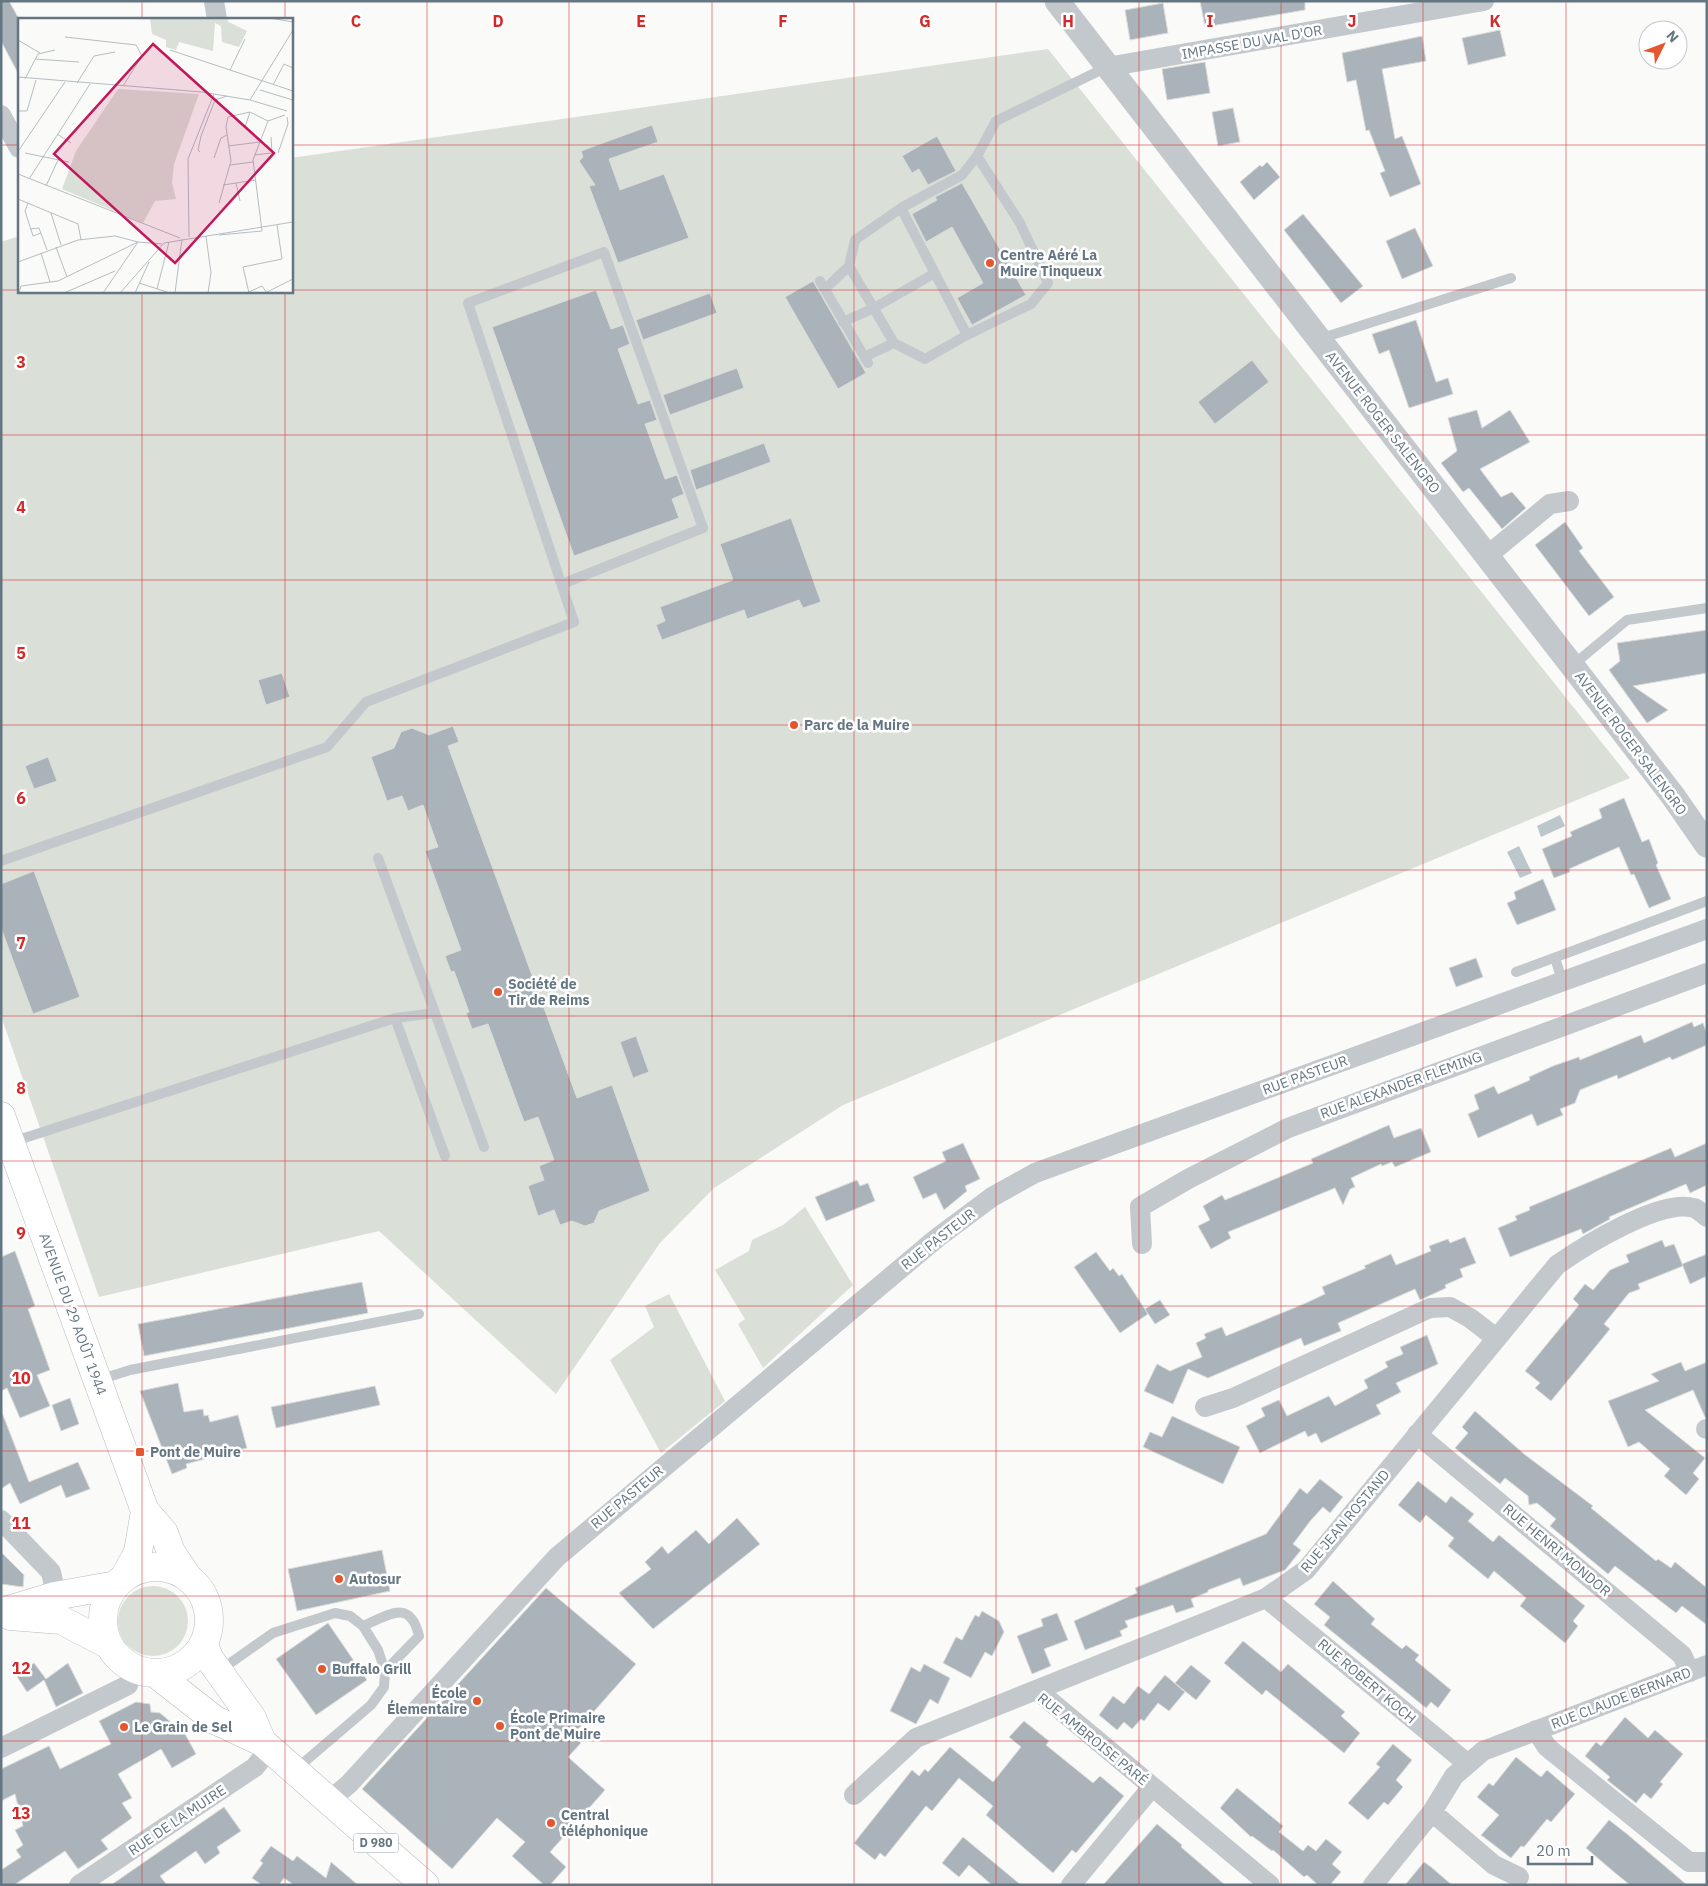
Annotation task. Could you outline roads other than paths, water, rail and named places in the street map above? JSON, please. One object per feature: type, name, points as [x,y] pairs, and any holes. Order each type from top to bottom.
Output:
[{"type":"main road","name":"AVENUE DU 29 AOÛT 1944","points":[[1,1116],[146,1511]]},
{"type":"main road","points":[[58,1608],[109,1645],[119,1658],[144,1671],[166,1672],[183,1666],[197,1654],[204,1644],[208,1631],[209,1616],[203,1596],[171,1552],[164,1533],[146,1511]]},
{"type":"main road","points":[[109,1645],[103,1625],[106,1604],[138,1552],[140,1532],[146,1511]]},
{"type":"main road","points":[[1,1614],[58,1608],[120,1581],[136,1571],[150,1567],[178,1571],[189,1579]]},
{"type":"main road","name":"D 980","points":[[204,1644],[209,1658],[252,1718],[266,1746]]},
{"type":"main road","name":"D 980","points":[[144,1671],[215,1720],[266,1746],[425,1885]]},
{"type":"street","points":[[214,1],[217,18]]},
{"type":"street","name":"AVENUE ROGER SALENGRO","points":[[1057,1],[1673,796],[1707,845]]},
{"type":"street","name":"IMPASSE DU VAL D'OR","points":[[1107,67],[1484,1]]},
{"type":"street","points":[[1,115],[18,146]]},
{"type":"street","points":[[1487,556],[1550,504],[1569,501]]},
{"type":"street","name":"RUE PASTEUR","points":[[328,1802],[349,1784],[556,1557],[937,1238],[992,1197],[1035,1173],[1562,980],[1707,929]]},
{"type":"street","name":"RUE ALEXANDER FLEMING","points":[[1142,1244],[1140,1207],[1188,1179],[1288,1128],[1707,973]]},
{"type":"street","name":"RUE JEAN ROSTAND","points":[[1038,1691],[1266,1598],[1306,1570],[1557,1265],[1591,1241],[1666,1208],[1695,1208],[1707,1217]]},
{"type":"street","points":[[1205,1407],[1233,1398],[1430,1308],[1450,1307],[1470,1318],[1496,1338]]},
{"type":"street","name":"RUE HENRI MONDOR","points":[[1417,1434],[1698,1668]]},
{"type":"street","points":[[1,1520],[51,1572],[58,1608]]},
{"type":"street","name":"RUE ROBERT KOCH","points":[[1266,1598],[1468,1764]]},
{"type":"street","name":"RUE CLAUDE BERNARD","points":[[1373,1885],[1432,1812],[1454,1776],[1483,1751],[1698,1668]]},
{"type":"street","points":[[1,1748],[128,1685],[144,1671]]},
{"type":"street","name":"RUE AMBROISE PARÉ","points":[[854,1795],[916,1738],[1038,1691],[1270,1885]]},
{"type":"street","name":"RUE CLAUDE BERNARD","points":[[1536,1730],[1547,1747],[1689,1862],[1707,1862]]},
{"type":"street","name":"RUE DE LA MUIRE","points":[[79,1885],[255,1767],[266,1746]]},
{"type":"street","name":"RUE AMBROISE PARÉ","points":[[1071,1885],[1152,1786]]},
{"type":"street","points":[[1432,1812],[1494,1865],[1519,1877]]},
{"type":"lane","points":[[977,156],[1020,223],[1048,283],[1031,304],[967,335],[926,359],[894,342],[850,266],[855,240],[901,208],[962,175],[977,156],[996,121],[1107,67]]},
{"type":"lane","points":[[901,208],[967,335]]},
{"type":"lane","points":[[1,861],[326,747],[366,702],[574,622],[468,303],[604,252],[703,528],[562,584]]},
{"type":"lane","points":[[850,266],[822,285],[843,322],[866,360],[894,342]]},
{"type":"lane","points":[[843,322],[874,308],[935,273]]},
{"type":"lane","points":[[1318,339],[1511,278]]},
{"type":"lane","points":[[1572,666],[1627,620],[1707,608]]},
{"type":"lane","points":[[378,858],[484,1147]]},
{"type":"lane","points":[[1516,972],[1707,901]]},
{"type":"lane","points":[[1555,958],[1562,980]]},
{"type":"lane","points":[[11,1142],[395,1018],[435,1013]]},
{"type":"lane","points":[[395,1018],[444,1156]]},
{"type":"lane","points":[[98,1380],[130,1370],[419,1314]]},
{"type":"lane","points":[[363,1626],[398,1612],[408,1613],[416,1621],[420,1636],[385,1670]]},
{"type":"lane","points":[[219,1671],[273,1633],[335,1613],[350,1616],[363,1626],[378,1650],[385,1670],[384,1687],[371,1705],[294,1771]]},
{"type":"place","name":"Centre Aéré La Muire Tinqueux","points":[[990,263]]},
{"type":"place","name":"Parc de la Muire","points":[[794,725]]},
{"type":"place","name":"Société de Tir de Reims","points":[[498,992]]},
{"type":"place","name":"Pont de Muire","points":[[140,1452]]},
{"type":"place","name":"Autosur","points":[[339,1579]]},
{"type":"place","name":"Buffalo Grill","points":[[322,1669]]},
{"type":"place","name":"École Élementaire","points":[[477,1701]]},
{"type":"place","name":"École Primaire Pont de Muire","points":[[500,1726]]},
{"type":"place","name":"Le Grain de Sel","points":[[124,1727]]},
{"type":"place","name":"Central téléphonique","points":[[551,1823]]}]
